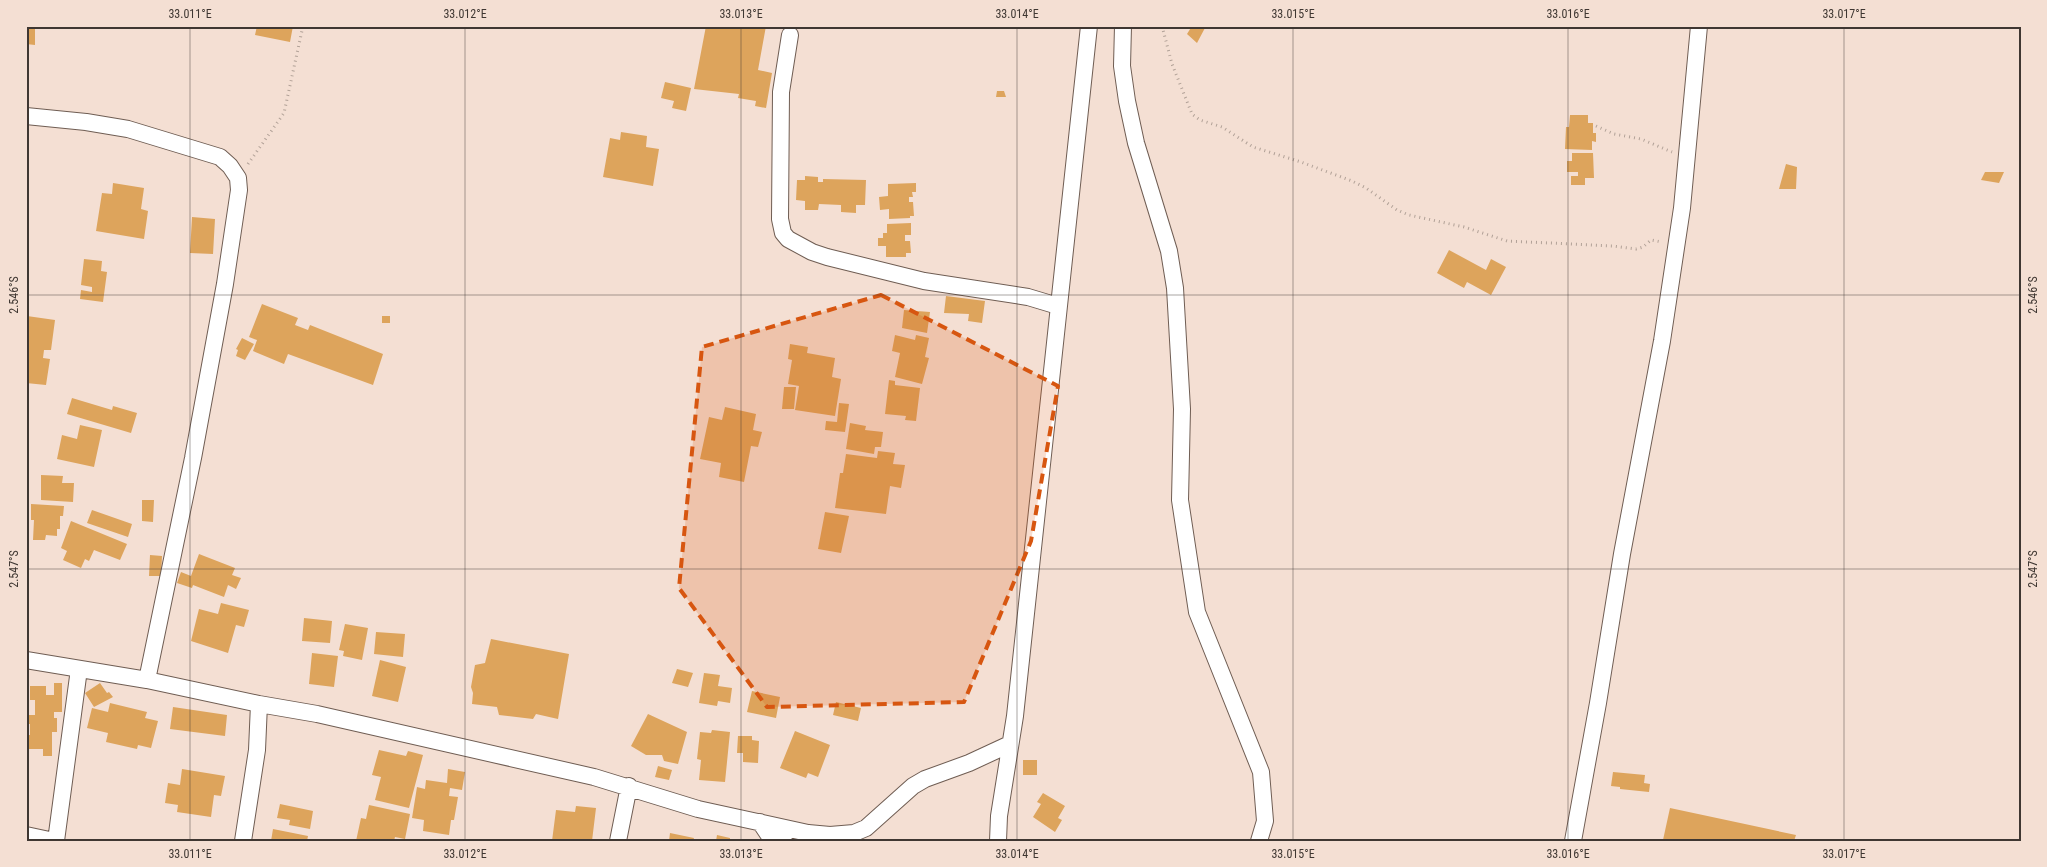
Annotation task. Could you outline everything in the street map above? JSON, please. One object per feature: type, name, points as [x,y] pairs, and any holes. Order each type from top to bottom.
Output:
[{"type":"street","points":[[998,841],[999,816],[1024,636],[1058,306],[1090,26]]},
{"type":"street","points":[[1124,26],[1122,66],[1126,102],[1136,143],[1169,251],[1174,281],[1182,408],[1180,500],[1197,612],[1261,772],[1265,821],[1259,841]]},
{"type":"street","points":[[1573,841],[1677,247],[1688,155],[1699,26]]},
{"type":"street","points":[[790,35],[781,92],[780,115],[780,219],[783,233],[788,239],[812,252],[842,262],[924,281],[1028,297],[1058,306]]},
{"type":"street","points":[[26,116],[86,122],[128,129],[220,157],[230,166],[238,178],[240,190],[225,284],[181,521],[146,680]]},
{"type":"street","points":[[26,660],[146,680],[326,716],[628,786],[698,809],[808,833],[830,835],[854,833],[866,828],[913,786],[925,779],[969,763],[1010,744]]},
{"type":"street","points":[[26,835],[55,841],[79,669]]},
{"type":"street","points":[[243,841],[257,750],[259,704]]},
{"type":"street","points":[[618,841],[628,786]]},
{"type":"street","points":[[760,822],[768,834],[784,841]]},
{"type":"path","points":[[238,178],[284,113],[303,26]]},
{"type":"path","points":[[1162,26],[1172,64],[1186,104],[1195,117],[1222,128],[1253,147],[1352,181],[1366,188],[1397,210],[1409,215],[1464,227],[1518,243],[1593,245],[1636,249],[1642,247],[1648,241],[1654,240],[1677,247]]},
{"type":"path","points":[[1596,126],[1614,134],[1641,139],[1670,152],[1688,155]]},
{"type":"highlighted area","points":[[881,295],[1058,386],[1031,541],[964,702],[767,707],[679,588],[702,347]]},
{"type":"building","points":[[26,26],[35,26],[35,45],[26,44]]},
{"type":"building","points":[[257,26],[293,26],[290,42],[255,35]]},
{"type":"building","points":[[706,26],[766,26],[758,70],[772,73],[766,108],[755,106],[756,101],[738,98],[739,94],[694,89]]},
{"type":"building","points":[[1192,26],[1206,26],[1197,43],[1187,34]]},
{"type":"building","points":[[665,82],[691,88],[686,111],[672,108],[674,101],[661,98]]},
{"type":"building","points":[[997,91],[1004,91],[1006,97],[996,97]]},
{"type":"building","points":[[1570,115],[1588,115],[1588,123],[1593,123],[1593,133],[1596,133],[1596,142],[1592,141],[1592,150],[1565,149],[1566,127],[1569,127]]},
{"type":"building","points":[[621,132],[647,136],[646,147],[659,149],[653,186],[603,177],[610,138],[620,140]]},
{"type":"building","points":[[1572,153],[1593,153],[1594,178],[1585,178],[1585,185],[1571,185],[1571,176],[1578,176],[1578,172],[1567,172],[1567,161],[1572,161]]},
{"type":"building","points":[[1786,164],[1797,167],[1796,189],[1779,189]]},
{"type":"building","points":[[1985,172],[2004,172],[1999,183],[1981,180]]},
{"type":"building","points":[[805,176],[818,177],[818,182],[823,182],[823,179],[866,180],[865,205],[856,205],[856,213],[841,212],[841,205],[819,204],[818,210],[805,210],[805,201],[796,200],[797,180],[805,180]]},
{"type":"building","points":[[113,183],[144,188],[141,209],[148,211],[144,239],[96,231],[102,193],[112,194]]},
{"type":"building","points":[[916,183],[916,192],[912,192],[913,197],[909,197],[909,202],[913,202],[914,216],[910,216],[910,218],[889,219],[889,209],[880,210],[879,197],[888,196],[888,184]]},
{"type":"building","points":[[192,217],[215,219],[213,254],[190,253]]},
{"type":"building","points":[[911,223],[911,235],[905,235],[905,241],[910,241],[911,253],[906,253],[906,257],[886,257],[886,246],[878,246],[878,238],[883,238],[883,233],[887,233],[887,224]]},
{"type":"building","points":[[1449,250],[1486,270],[1491,259],[1506,267],[1491,295],[1467,282],[1464,288],[1437,273]]},
{"type":"building","points":[[84,259],[102,261],[101,271],[107,272],[103,302],[80,299],[81,290],[92,292],[92,287],[81,285]]},
{"type":"building","points":[[946,296],[985,301],[982,323],[968,321],[969,314],[944,313]]},
{"type":"building","points":[[262,304],[298,318],[295,325],[308,330],[310,325],[383,354],[373,385],[288,354],[284,364],[253,351],[257,340],[249,337]]},
{"type":"building","points":[[904,310],[930,312],[927,333],[902,328]]},
{"type":"building","points":[[27,316],[55,320],[51,350],[44,350],[43,358],[50,359],[46,385],[26,383]]},
{"type":"building","points":[[382,316],[390,316],[390,323],[382,323]]},
{"type":"building","points":[[895,335],[915,340],[916,335],[929,338],[925,357],[929,358],[922,384],[895,377],[900,353],[892,351]]},
{"type":"building","points":[[242,338],[254,344],[245,360],[236,356],[238,350],[236,349]]},
{"type":"building","points":[[790,344],[808,347],[807,353],[835,358],[832,377],[841,379],[835,416],[795,410],[799,386],[788,384],[792,360],[788,359]]},
{"type":"building","points":[[889,380],[895,381],[895,385],[920,388],[916,421],[905,420],[906,416],[885,414]]},
{"type":"building","points":[[784,387],[796,387],[794,409],[782,409]]},
{"type":"building","points":[[72,398],[112,410],[113,406],[137,413],[131,433],[67,414]]},
{"type":"building","points":[[839,403],[849,404],[845,432],[825,430],[826,421],[837,422]]},
{"type":"building","points":[[725,407],[756,414],[753,430],[762,432],[758,447],[751,446],[744,482],[719,477],[721,463],[700,459],[709,417],[722,420]]},
{"type":"building","points":[[850,423],[866,426],[865,430],[883,432],[881,447],[875,447],[874,454],[846,449]]},
{"type":"building","points":[[80,425],[102,430],[94,467],[57,459],[62,435],[77,439]]},
{"type":"building","points":[[878,451],[895,453],[893,464],[905,465],[901,488],[890,486],[886,514],[835,508],[840,473],[843,473],[846,454],[877,458]]},
{"type":"building","points":[[41,475],[63,476],[62,483],[74,483],[73,502],[41,500]]},
{"type":"building","points":[[142,500],[154,500],[153,522],[142,521]]},
{"type":"building","points":[[31,504],[64,506],[63,516],[60,516],[60,529],[57,529],[57,536],[46,535],[45,540],[33,540],[34,520],[31,520]]},
{"type":"building","points":[[92,510],[132,524],[128,537],[87,523]]},
{"type":"building","points":[[825,512],[849,516],[841,553],[818,549]]},
{"type":"building","points":[[71,521],[127,544],[120,560],[94,550],[89,561],[85,559],[81,568],[63,560],[67,551],[61,548]]},
{"type":"building","points":[[199,554],[235,568],[232,575],[241,578],[236,589],[228,585],[224,597],[193,585],[192,588],[177,583],[181,572],[191,576]]},
{"type":"building","points":[[150,555],[162,556],[161,576],[149,576]]},
{"type":"building","points":[[221,603],[249,610],[244,627],[236,625],[228,653],[191,641],[199,609],[218,614]]},
{"type":"building","points":[[304,618],[332,621],[330,643],[302,641]]},
{"type":"building","points":[[345,624],[368,628],[362,660],[343,656],[344,651],[339,650]]},
{"type":"building","points":[[376,632],[405,634],[403,657],[374,654]]},
{"type":"building","points":[[491,639],[569,654],[558,719],[536,714],[533,719],[499,715],[497,707],[472,704],[473,693],[471,687],[475,665],[485,663]]},
{"type":"building","points":[[312,653],[338,656],[334,687],[309,684]]},
{"type":"building","points":[[380,660],[406,667],[398,702],[372,696]]},
{"type":"building","points":[[677,669],[693,673],[688,687],[672,683]]},
{"type":"building","points":[[704,673],[720,675],[718,686],[732,688],[730,703],[718,701],[717,706],[699,703]]},
{"type":"building","points":[[54,683],[62,683],[62,712],[54,712],[54,718],[57,718],[57,732],[52,732],[52,756],[43,756],[43,749],[26,749],[26,735],[30,735],[30,724],[26,724],[26,715],[35,715],[35,700],[30,700],[30,686],[46,686],[46,695],[54,695]]},
{"type":"building","points":[[100,683],[107,693],[109,692],[113,697],[94,707],[85,693]]},
{"type":"building","points":[[752,691],[780,697],[776,718],[747,712]]},
{"type":"building","points":[[836,702],[861,708],[858,721],[833,715]]},
{"type":"building","points":[[110,703],[147,712],[145,718],[158,721],[151,748],[138,745],[137,749],[106,742],[108,733],[87,728],[92,708],[108,712]]},
{"type":"building","points":[[173,707],[227,715],[225,736],[170,729]]},
{"type":"building","points":[[648,714],[687,732],[678,764],[664,761],[662,755],[646,755],[631,746]]},
{"type":"building","points":[[712,730],[730,732],[725,782],[699,780],[701,760],[697,759],[700,732],[711,733]]},
{"type":"building","points":[[795,731],[830,745],[818,777],[808,773],[806,778],[780,768]]},
{"type":"building","points":[[738,736],[752,736],[752,740],[759,741],[758,763],[743,762],[743,753],[737,753]]},
{"type":"building","points":[[379,750],[406,756],[408,751],[423,755],[409,808],[375,800],[381,777],[372,775]]},
{"type":"building","points":[[1023,760],[1037,760],[1037,775],[1023,775]]},
{"type":"building","points":[[658,766],[672,770],[669,780],[655,777]]},
{"type":"building","points":[[182,769],[225,776],[221,796],[214,795],[211,817],[177,812],[178,805],[165,803],[168,783],[180,785]]},
{"type":"building","points":[[448,769],[465,772],[462,790],[450,788],[449,796],[458,797],[454,820],[451,820],[449,835],[423,831],[424,820],[412,818],[417,787],[425,789],[426,780],[447,783]]},
{"type":"building","points":[[1613,772],[1645,775],[1644,783],[1650,784],[1649,792],[1620,789],[1620,787],[1611,786]]},
{"type":"building","points":[[1043,793],[1065,806],[1058,818],[1062,820],[1055,832],[1033,817],[1041,804],[1037,802]]},
{"type":"building","points":[[280,804],[313,811],[310,829],[289,825],[290,820],[277,818]]},
{"type":"building","points":[[369,805],[410,814],[405,839],[395,837],[394,841],[356,841],[361,818],[366,819]]},
{"type":"building","points":[[576,806],[596,808],[592,841],[552,841],[556,810],[575,812]]},
{"type":"building","points":[[1670,808],[1796,835],[1794,841],[1663,840]]},
{"type":"building","points":[[273,829],[308,836],[307,841],[271,841]]},
{"type":"building","points":[[670,833],[694,838],[693,841],[669,841]]},
{"type":"building","points":[[717,835],[730,838],[730,841],[716,841]]}]
